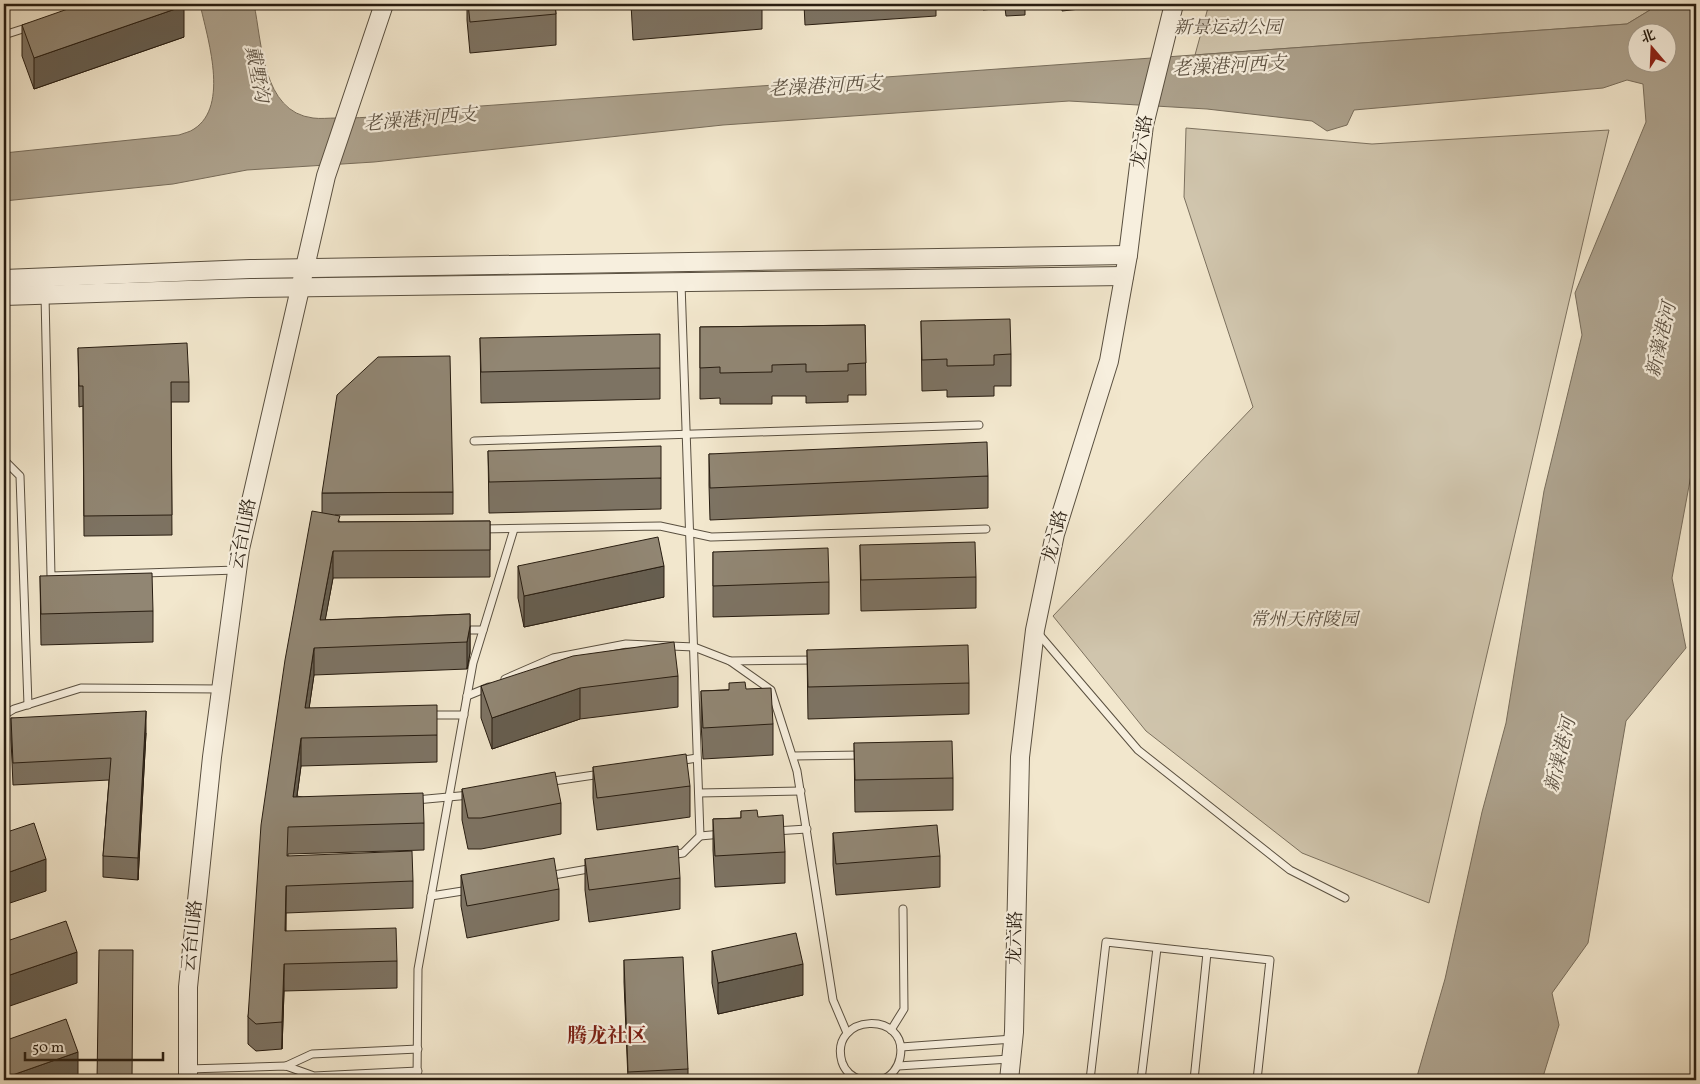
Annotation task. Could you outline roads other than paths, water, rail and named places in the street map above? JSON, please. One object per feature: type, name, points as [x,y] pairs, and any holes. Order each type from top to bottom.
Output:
[{"type":"street","name":"云台山路","points":[[188,1074],[188,987],[221,689],[240,549],[298,288],[326,176],[384,4]]},
{"type":"street","name":"龙六路","points":[[1009,1080],[1014,1039],[1020,757],[1036,630],[1055,534],[1109,361],[1128,255],[1144,125],[1162,44],[1174,4]]},
{"type":"street","points":[[4,279],[303,268],[1128,255]]},
{"type":"street","points":[[4,296],[298,288],[1124,276]]},
{"type":"lane","points":[[4,35],[39,24]]},
{"type":"lane","points":[[681,282],[700,836]]},
{"type":"lane","points":[[45,295],[52,576],[237,570]]},
{"type":"lane","points":[[474,441],[979,425]]},
{"type":"lane","points":[[4,463],[8,463],[20,476],[28,705]]},
{"type":"lane","points":[[476,530],[660,526],[711,537],[986,529]]},
{"type":"lane","points":[[418,1080],[418,969],[473,663],[514,529]]},
{"type":"lane","points":[[455,630],[484,630]]},
{"type":"lane","points":[[1036,630],[1138,750],[1290,870],[1345,898]]},
{"type":"lane","points":[[502,681],[553,658],[626,644],[694,646],[730,660],[771,690],[793,756],[833,1000],[847,1033]]},
{"type":"lane","points":[[730,660],[819,660]]},
{"type":"lane","points":[[467,696],[493,685]]},
{"type":"lane","points":[[4,715],[81,688],[221,689]]},
{"type":"lane","points":[[416,715],[464,715]]},
{"type":"lane","points":[[793,756],[870,754]]},
{"type":"lane","points":[[669,762],[697,758]]},
{"type":"lane","points":[[535,784],[611,772]]},
{"type":"lane","points":[[698,793],[800,791]]},
{"type":"lane","points":[[412,800],[478,794]]},
{"type":"lane","points":[[768,832],[806,829]]},
{"type":"lane","points":[[664,856],[683,853],[700,836],[729,834]]},
{"type":"lane","points":[[538,878],[606,866]]},
{"type":"lane","points":[[431,896],[480,888]]},
{"type":"lane","points":[[891,1030],[904,1009],[903,909]]},
{"type":"lane","points":[[1090,1080],[1106,942],[1270,960],[1257,1080]]},
{"type":"lane","points":[[1141,1080],[1157,948]]},
{"type":"lane","points":[[1194,1080],[1207,953]]},
{"type":"lane","points":[[861,1080],[848,1072],[842,1063],[842,1043],[847,1033],[865,1023],[883,1025],[891,1030],[900,1047],[898,1066],[892,1073],[880,1080]]},
{"type":"lane","points":[[900,1047],[1014,1039]]},
{"type":"lane","points":[[188,1074],[286,1066],[312,1054],[418,1049]]},
{"type":"lane","points":[[898,1066],[1012,1059]]},
{"type":"lane","points":[[286,1066],[314,1076],[418,1071]]},
{"type":"water","points":[[200,4],[254,4],[267,73],[283,103],[296,113],[313,118],[367,117],[397,112],[1628,23],[1628,72],[1678,72],[1678,22],[1630,22],[1650,10],[1652,4],[1696,4],[1696,448],[1672,578],[1686,648],[1626,721],[1588,943],[1552,993],[1559,1025],[1542,1080],[1416,1080],[1445,979],[1482,812],[1506,723],[1544,491],[1582,335],[1575,293],[1646,122],[1643,84],[1627,80],[1603,88],[1354,110],[1347,125],[1327,131],[1312,121],[1207,109],[1069,101],[723,125],[374,162],[247,170],[173,184],[4,201],[4,153],[179,135],[194,129],[205,118],[211,104],[214,88],[211,52]]},
{"type":"district","name":"腾龙社区","points":[[607,1037]]},
{"type":"park label","name":"新景运动公园","points":[[1228,28]]},
{"type":"park label","name":"常州天府陵园","points":[[1304,620]]},
{"type":"water label","name":"老澡港河西支","points":[[1229,67]]},
{"type":"water label","name":"戴墅沟","points":[[256,74]]},
{"type":"water label","name":"老澡港河西支","points":[[825,87]]},
{"type":"water label","name":"老澡港河西支","points":[[420,120]]},
{"type":"water label","name":"新藻港河","points":[[1662,340]]},
{"type":"water label","name":"新澡港河","points":[[1561,755]]}]
